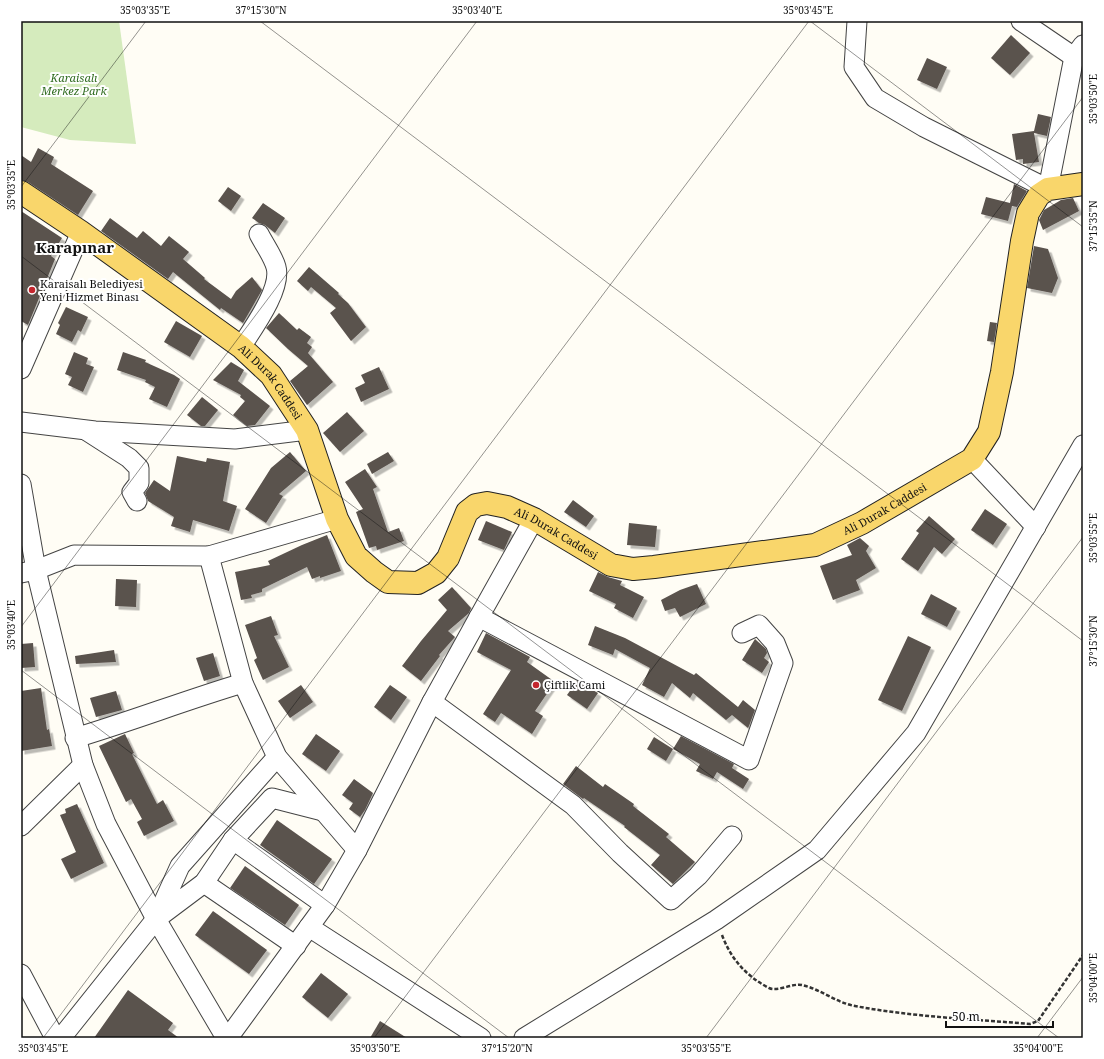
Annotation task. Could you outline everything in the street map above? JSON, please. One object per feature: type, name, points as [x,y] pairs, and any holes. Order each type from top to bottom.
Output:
[{"type":"main road","points":[[1048,189],[1083,184]]},
{"type":"main road","name":"Ali Durak Caddesi","points":[[21,192],[81,232],[241,347],[271,375],[307,430],[337,518],[356,556],[388,582],[418,583],[436,573],[448,558],[467,512],[476,505],[487,502],[534,519],[611,565],[633,569],[815,545],[862,523],[972,459],[989,432],[1002,372],[1022,241],[1028,213],[1039,195],[1048,189]]},
{"type":"street","points":[[857,21],[854,67],[875,98],[924,127],[1048,189],[1078,51],[1021,21]]},
{"type":"street","points":[[21,369],[81,232]]},
{"type":"street","points":[[241,347],[272,296],[276,283],[276,267],[259,234]]},
{"type":"street","points":[[21,422],[84,429],[235,439],[307,430]]},
{"type":"street","points":[[84,429],[129,458],[139,468],[139,483],[132,492],[137,501]]},
{"type":"street","points":[[524,1038],[716,920],[817,850],[916,733],[1083,445]]},
{"type":"street","points":[[972,459],[1036,527]]},
{"type":"street","points":[[21,484],[28,572],[83,765],[106,824],[156,919],[227,1038],[325,905],[357,850],[432,702],[534,519]]},
{"type":"street","points":[[28,572],[74,555],[209,556],[337,518]]},
{"type":"street","points":[[209,556],[243,683],[277,757],[357,850]]},
{"type":"street","points":[[479,617],[749,760],[783,662],[775,643],[759,625],[742,633]]},
{"type":"street","points":[[75,738],[122,724],[191,699],[243,683]]},
{"type":"street","points":[[432,702],[573,805],[671,900],[698,876],[732,836]]},
{"type":"street","points":[[61,1038],[156,919],[180,866],[277,757]]},
{"type":"street","points":[[21,826],[83,765]]},
{"type":"street","points":[[156,919],[204,883],[233,840],[272,798],[323,811]]},
{"type":"street","points":[[233,840],[325,905]]},
{"type":"street","points":[[204,883],[296,946]]},
{"type":"street","points":[[309,927],[481,1038]]},
{"type":"street","points":[[21,974],[55,1038]]},
{"type":"path","points":[[716,920],[727,949],[741,968],[771,989],[800,985],[853,1006],[899,1013],[1030,1024],[1038,1021],[1083,955]]},
{"type":"green space","name":"Karaisalı Merkez Park","points":[[21,21],[119,21],[136,144],[70,140],[21,127]]},
{"type":"building","points":[[1011,35],[1030,53],[1010,75],[991,58]]},
{"type":"building","points":[[927,58],[947,67],[937,89],[917,80]]},
{"type":"building","points":[[1038,114],[1051,117],[1047,136],[1034,133],[1039,162],[1023,164],[1023,159],[1016,160],[1012,134],[1034,131]]},
{"type":"building","points":[[38,148],[54,157],[51,164],[93,191],[78,215],[28,182],[21,180],[21,155],[31,162]]},
{"type":"building","points":[[1014,184],[1027,191],[1017,207],[1012,206],[1008,221],[981,214],[986,197],[1010,203]]},
{"type":"building","points":[[228,187],[241,196],[231,211],[218,201]]},
{"type":"building","points":[[1073,198],[1079,211],[1043,230],[1039,220],[1044,210],[1061,200]]},
{"type":"building","points":[[263,203],[285,218],[275,233],[265,225],[252,218]]},
{"type":"building","name":"Karaisalı Belediyesi Yeni Hizmet Binası","points":[[21,211],[62,238],[51,256],[55,259],[28,325],[21,321]]},
{"type":"building","points":[[110,218],[137,238],[143,231],[161,246],[169,236],[189,252],[183,259],[205,278],[204,279],[231,299],[236,291],[252,277],[262,290],[243,323],[221,308],[220,310],[173,272],[168,279],[101,231]]},
{"type":"building","points":[[1034,246],[1048,249],[1058,278],[1052,293],[1027,288]]},
{"type":"building","points":[[309,267],[339,293],[338,294],[348,303],[366,327],[351,341],[330,313],[336,308],[311,287],[308,291],[297,281]]},
{"type":"building","points":[[66,307],[88,317],[81,332],[78,330],[72,342],[56,334],[60,325],[58,323]]},
{"type":"building","points":[[279,313],[297,330],[299,328],[311,337],[307,343],[312,347],[308,353],[333,382],[307,405],[290,381],[308,366],[266,328]]},
{"type":"building","points":[[176,321],[202,336],[190,357],[164,342]]},
{"type":"building","points":[[990,322],[997,323],[994,342],[987,341]]},
{"type":"building","points":[[74,352],[88,358],[86,364],[94,367],[83,392],[68,385],[72,377],[65,374]]},
{"type":"building","points":[[123,352],[146,360],[145,362],[180,379],[167,407],[149,399],[155,387],[145,382],[146,380],[117,370]]},
{"type":"building","points":[[231,362],[244,370],[238,381],[270,406],[255,425],[247,426],[233,415],[245,401],[240,397],[241,395],[213,380]]},
{"type":"building","points":[[379,367],[389,389],[361,402],[355,388],[365,383],[361,375]]},
{"type":"building","points":[[202,397],[218,410],[205,426],[201,426],[187,415]]},
{"type":"building","points":[[347,412],[364,431],[340,452],[323,433]]},
{"type":"building","points":[[290,452],[306,471],[279,494],[283,496],[266,523],[245,509],[271,468]]},
{"type":"building","points":[[388,452],[394,461],[372,474],[367,464]]},
{"type":"building","points":[[177,456],[206,462],[207,458],[230,462],[223,501],[237,506],[229,531],[193,520],[190,532],[171,526],[174,517],[148,501],[145,493],[154,480],[170,491]]},
{"type":"building","points":[[365,469],[377,487],[373,489],[388,532],[399,528],[404,541],[377,550],[376,546],[369,548],[356,512],[363,509],[345,482]]},
{"type":"building","points":[[573,500],[594,516],[586,527],[564,512]]},
{"type":"building","points":[[985,509],[1007,524],[993,545],[971,530]]},
{"type":"building","points":[[929,516],[955,539],[942,554],[934,547],[918,571],[901,559],[919,533],[916,531]]},
{"type":"building","points":[[486,521],[512,532],[504,550],[478,540]]},
{"type":"building","points":[[629,523],[657,526],[655,547],[627,545]]},
{"type":"building","points":[[327,535],[341,571],[312,579],[307,567],[262,589],[262,592],[251,595],[252,598],[241,600],[235,572],[270,565],[268,561]]},
{"type":"building","points":[[860,538],[869,546],[866,551],[876,568],[856,580],[860,590],[833,600],[820,566],[852,555],[847,545]]},
{"type":"building","points":[[598,572],[622,581],[620,585],[644,597],[633,618],[614,608],[616,604],[589,591]]},
{"type":"building","points":[[116,579],[137,580],[136,607],[115,606]]},
{"type":"building","points":[[697,584],[706,604],[680,617],[675,608],[665,611],[661,600],[680,590]]},
{"type":"building","points":[[452,587],[471,608],[469,613],[448,631],[455,637],[439,655],[440,656],[421,681],[402,666],[447,610],[438,600]]},
{"type":"building","points":[[931,594],[957,608],[947,627],[921,614]]},
{"type":"building","points":[[271,616],[278,635],[274,636],[289,667],[263,680],[254,660],[257,658],[245,625]]},
{"type":"building","points":[[595,626],[625,638],[694,675],[696,673],[738,707],[743,700],[755,710],[748,728],[732,715],[726,720],[693,693],[690,698],[672,683],[664,697],[642,685],[650,668],[615,649],[613,655],[588,645]]},
{"type":"building","points":[[486,633],[530,657],[527,662],[555,682],[535,711],[543,716],[532,734],[501,713],[495,722],[483,714],[511,670],[477,652]]},
{"type":"building","points":[[908,636],[931,647],[902,711],[878,700]]},
{"type":"building","points":[[755,639],[766,649],[767,653],[764,658],[769,662],[762,673],[742,660]]},
{"type":"building","points":[[33,643],[35,667],[21,668],[21,644]]},
{"type":"building","points":[[114,650],[116,662],[76,664],[75,656]]},
{"type":"building","points":[[213,653],[220,676],[204,681],[196,658]]},
{"type":"building","points":[[577,681],[598,693],[587,709],[567,695]]},
{"type":"building","points":[[301,685],[313,702],[290,718],[278,701]]},
{"type":"building","points":[[390,685],[407,697],[391,720],[374,707]]},
{"type":"building","points":[[41,688],[47,730],[49,729],[52,746],[21,751],[21,691]]},
{"type":"building","points":[[116,691],[122,710],[96,717],[90,698]]},
{"type":"building","points":[[125,734],[134,753],[132,754],[157,804],[163,800],[174,821],[144,836],[137,822],[142,819],[131,799],[126,802],[99,746]]},
{"type":"building","points":[[316,734],[340,751],[326,771],[302,754]]},
{"type":"building","points":[[681,736],[734,764],[732,768],[749,779],[743,789],[717,772],[713,779],[696,771],[700,764],[673,749]]},
{"type":"building","points":[[654,737],[673,749],[666,761],[647,749]]},
{"type":"building","points":[[576,766],[603,787],[605,784],[634,804],[633,806],[669,834],[666,837],[695,862],[673,884],[651,865],[660,855],[624,827],[625,826],[584,798],[583,799],[563,784]]},
{"type":"building","points":[[354,779],[373,793],[360,817],[349,809],[353,803],[342,795]]},
{"type":"building","points":[[77,804],[104,863],[71,879],[61,859],[76,852],[60,815],[66,813],[65,809]]},
{"type":"building","points":[[277,820],[332,859],[314,884],[260,845]]},
{"type":"building","points":[[245,866],[299,905],[285,925],[230,888]]},
{"type":"building","points":[[213,911],[267,950],[249,974],[195,935]]},
{"type":"building","points":[[321,973],[348,994],[328,1018],[302,997]]},
{"type":"building","points":[[128,990],[173,1023],[168,1030],[179,1038],[94,1038]]},
{"type":"building","points":[[380,1021],[407,1038],[370,1038]]},
{"type":"place","name":"Karaisalı Belediyesi Yeni Hizmet Binası","points":[[32,290]]},
{"type":"place","name":"Çiftlik Cami","points":[[536,685]]},
{"type":"district","name":"Karapınar","points":[[75,248]]}]
